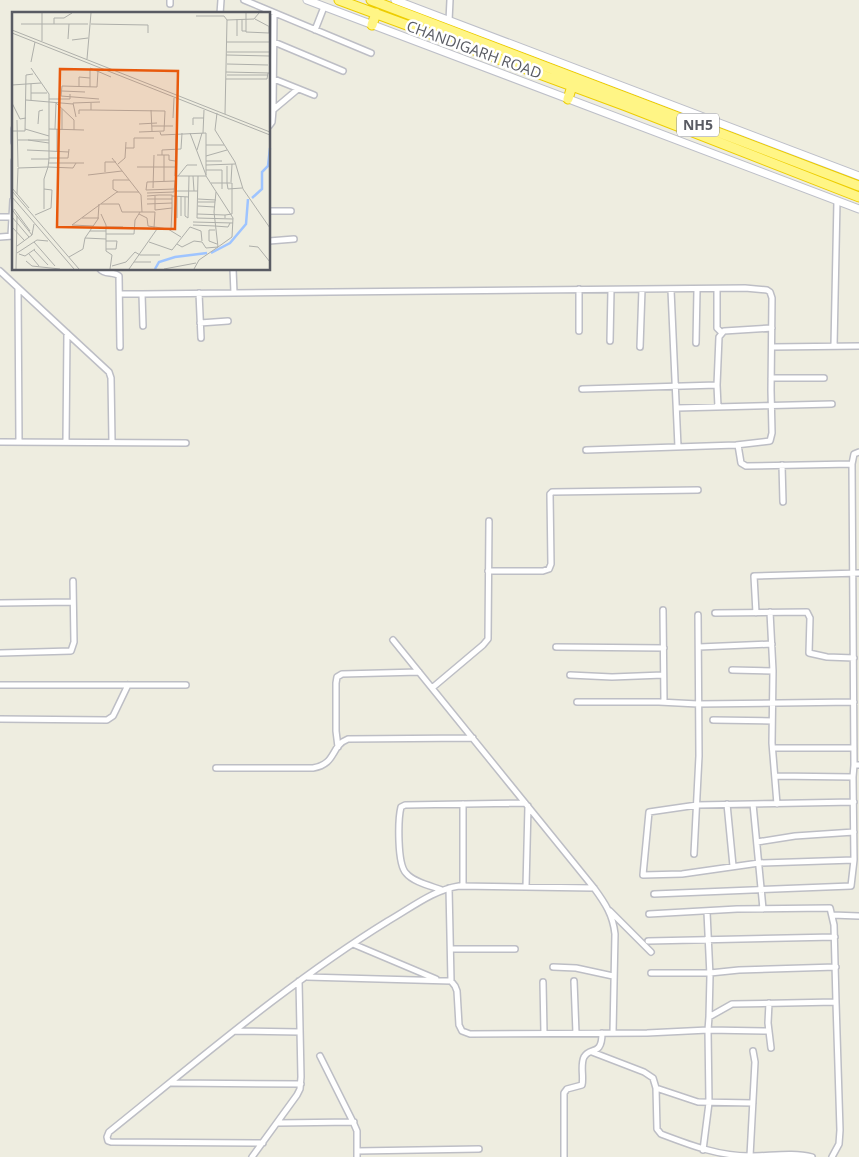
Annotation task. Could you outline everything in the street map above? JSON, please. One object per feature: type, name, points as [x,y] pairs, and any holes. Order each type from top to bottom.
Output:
[{"type":"highway","name":"NH5","points":[[340,0],[376,14]]},
{"type":"highway","name":"NH5","points":[[371,0],[529,56],[542,66],[859,186]]},
{"type":"highway","points":[[372,25],[376,14]]},
{"type":"highway","name":"CHANDIGARH ROAD","points":[[376,14],[572,86]]},
{"type":"highway","name":"NH5","points":[[572,86],[859,197]]},
{"type":"highway","points":[[568,98],[572,86]]},
{"type":"main road","points":[[307,0],[859,209]]},
{"type":"main road","points":[[395,0],[529,56],[859,176]]},
{"type":"street","points":[[244,0],[371,53]]},
{"type":"street","points":[[449,21],[450,0]]},
{"type":"street","points":[[315,30],[324,7]]},
{"type":"street","points":[[270,125],[273,110],[274,13]]},
{"type":"street","points":[[274,42],[343,71]]},
{"type":"street","points":[[274,79],[314,95]]},
{"type":"street","points":[[273,110],[298,89]]},
{"type":"street","points":[[834,346],[837,201]]},
{"type":"street","points":[[270,211],[291,210]]},
{"type":"street","points":[[0,236],[12,236]]},
{"type":"street","points":[[270,241],[294,239]]},
{"type":"street","points":[[101,270],[118,275],[120,347]]},
{"type":"street","points":[[233,270],[234,292]]},
{"type":"street","points":[[0,271],[111,375],[112,442]]},
{"type":"street","points":[[18,288],[19,442]]},
{"type":"street","points":[[120,294],[697,290],[745,288],[767,290],[770,292],[772,298],[772,438],[770,441],[738,445],[586,450]]},
{"type":"street","points":[[640,347],[642,289]]},
{"type":"street","points":[[717,289],[717,328],[722,333]]},
{"type":"street","points":[[579,290],[579,331]]},
{"type":"street","points":[[610,341],[611,290]]},
{"type":"street","points":[[672,290],[678,447]]},
{"type":"street","points":[[696,343],[697,290]]},
{"type":"street","points":[[199,293],[201,338]]},
{"type":"street","points":[[142,294],[143,326]]},
{"type":"street","points":[[200,323],[228,321]]},
{"type":"street","points":[[718,407],[719,337],[724,331],[772,328]]},
{"type":"street","points":[[66,442],[67,333]]},
{"type":"street","points":[[772,347],[859,346]]},
{"type":"street","points":[[771,378],[824,378]]},
{"type":"street","points":[[582,389],[717,385]]},
{"type":"street","points":[[677,408],[832,404]]},
{"type":"street","points":[[0,442],[186,443]]},
{"type":"street","points":[[738,445],[741,463],[744,465],[852,464]]},
{"type":"street","points":[[654,894],[850,887],[856,878],[854,832],[857,821],[853,777],[856,765],[854,748],[852,608],[856,573],[852,464],[854,454],[859,452]]},
{"type":"street","points":[[782,464],[783,502]]},
{"type":"street","points":[[488,571],[543,571],[549,569],[551,564],[550,494],[552,492],[698,490]]},
{"type":"street","points":[[432,688],[488,639],[489,521]]},
{"type":"street","points":[[756,613],[754,576],[856,573]]},
{"type":"street","points":[[0,653],[71,651],[74,642],[73,581]]},
{"type":"street","points":[[0,603],[73,602]]},
{"type":"street","points":[[663,610],[664,702]]},
{"type":"street","points":[[770,612],[776,804]]},
{"type":"street","points":[[715,613],[807,612],[810,618],[809,653],[827,657],[854,658]]},
{"type":"street","points":[[694,854],[699,756],[698,615]]},
{"type":"street","points":[[394,640],[594,888],[608,909],[651,952]]},
{"type":"street","points":[[699,647],[772,644]]},
{"type":"street","points":[[556,648],[664,648]]},
{"type":"street","points":[[732,670],[773,671]]},
{"type":"street","points":[[338,748],[336,683],[338,677],[342,674],[419,672]]},
{"type":"street","points":[[570,675],[663,675]]},
{"type":"street","points":[[0,685],[186,685]]},
{"type":"street","points":[[0,719],[107,720],[113,716],[128,685]]},
{"type":"street","points":[[577,702],[698,704],[854,702]]},
{"type":"street","points":[[713,720],[772,721]]},
{"type":"street","points":[[216,768],[323,767],[328,763],[341,743],[348,739],[473,738]]},
{"type":"street","points":[[773,748],[854,748]]},
{"type":"street","points":[[775,776],[853,777]]},
{"type":"street","points":[[854,802],[696,805],[648,812],[648,831],[643,875],[682,874],[759,863],[854,860]]},
{"type":"street","points":[[463,804],[463,886]]},
{"type":"street","points":[[727,804],[733,866]]},
{"type":"street","points":[[753,804],[764,909]]},
{"type":"street","points":[[442,890],[409,876],[403,869],[400,860],[400,809],[405,805],[527,805]]},
{"type":"street","points":[[526,887],[527,805]]},
{"type":"street","points":[[757,842],[795,836],[854,832]]},
{"type":"street","points":[[263,1142],[108,1141],[107,1137],[109,1132],[299,981],[353,944],[442,890],[463,886],[594,888]]},
{"type":"street","points":[[449,888],[451,981],[457,991],[459,1025],[462,1031],[470,1034],[576,1034],[708,1030],[769,1031]]},
{"type":"street","points":[[649,914],[738,909],[831,908],[835,937],[840,1130],[839,1144],[832,1157]]},
{"type":"street","points":[[608,909],[615,934],[613,1033]]},
{"type":"street","points":[[703,1150],[709,1103],[708,1030],[710,973],[707,912]]},
{"type":"street","points":[[832,915],[859,916]]},
{"type":"street","points":[[648,941],[770,940],[835,937]]},
{"type":"street","points":[[353,944],[439,980]]},
{"type":"street","points":[[451,949],[514,949]]},
{"type":"street","points":[[553,967],[576,968],[614,976]]},
{"type":"street","points":[[651,973],[710,973],[739,970],[836,967]]},
{"type":"street","points":[[306,976],[451,981]]},
{"type":"street","points":[[252,1157],[297,1095],[300,1084],[299,981]]},
{"type":"street","points":[[574,981],[576,1034]]},
{"type":"street","points":[[543,982],[544,1034]]},
{"type":"street","points":[[709,1017],[732,1004],[836,1002]]},
{"type":"street","points":[[769,1003],[771,1048]]},
{"type":"street","points":[[235,1032],[300,1032]]},
{"type":"street","points":[[564,1157],[564,1094],[567,1089],[582,1086],[584,1057],[601,1044],[602,1033]]},
{"type":"street","points":[[750,1156],[753,1051]]},
{"type":"street","points":[[592,1052],[650,1075],[653,1078],[656,1088],[658,1132],[703,1150],[729,1156],[799,1155],[812,1157]]},
{"type":"street","points":[[320,1056],[354,1122],[357,1131],[358,1157]]},
{"type":"street","points":[[170,1083],[300,1084]]},
{"type":"street","points":[[656,1088],[698,1102],[753,1103]]},
{"type":"street","points":[[277,1123],[354,1122]]},
{"type":"street","points":[[453,1149],[453,1157]]},
{"type":"street","points":[[357,1151],[479,1149]]}]
